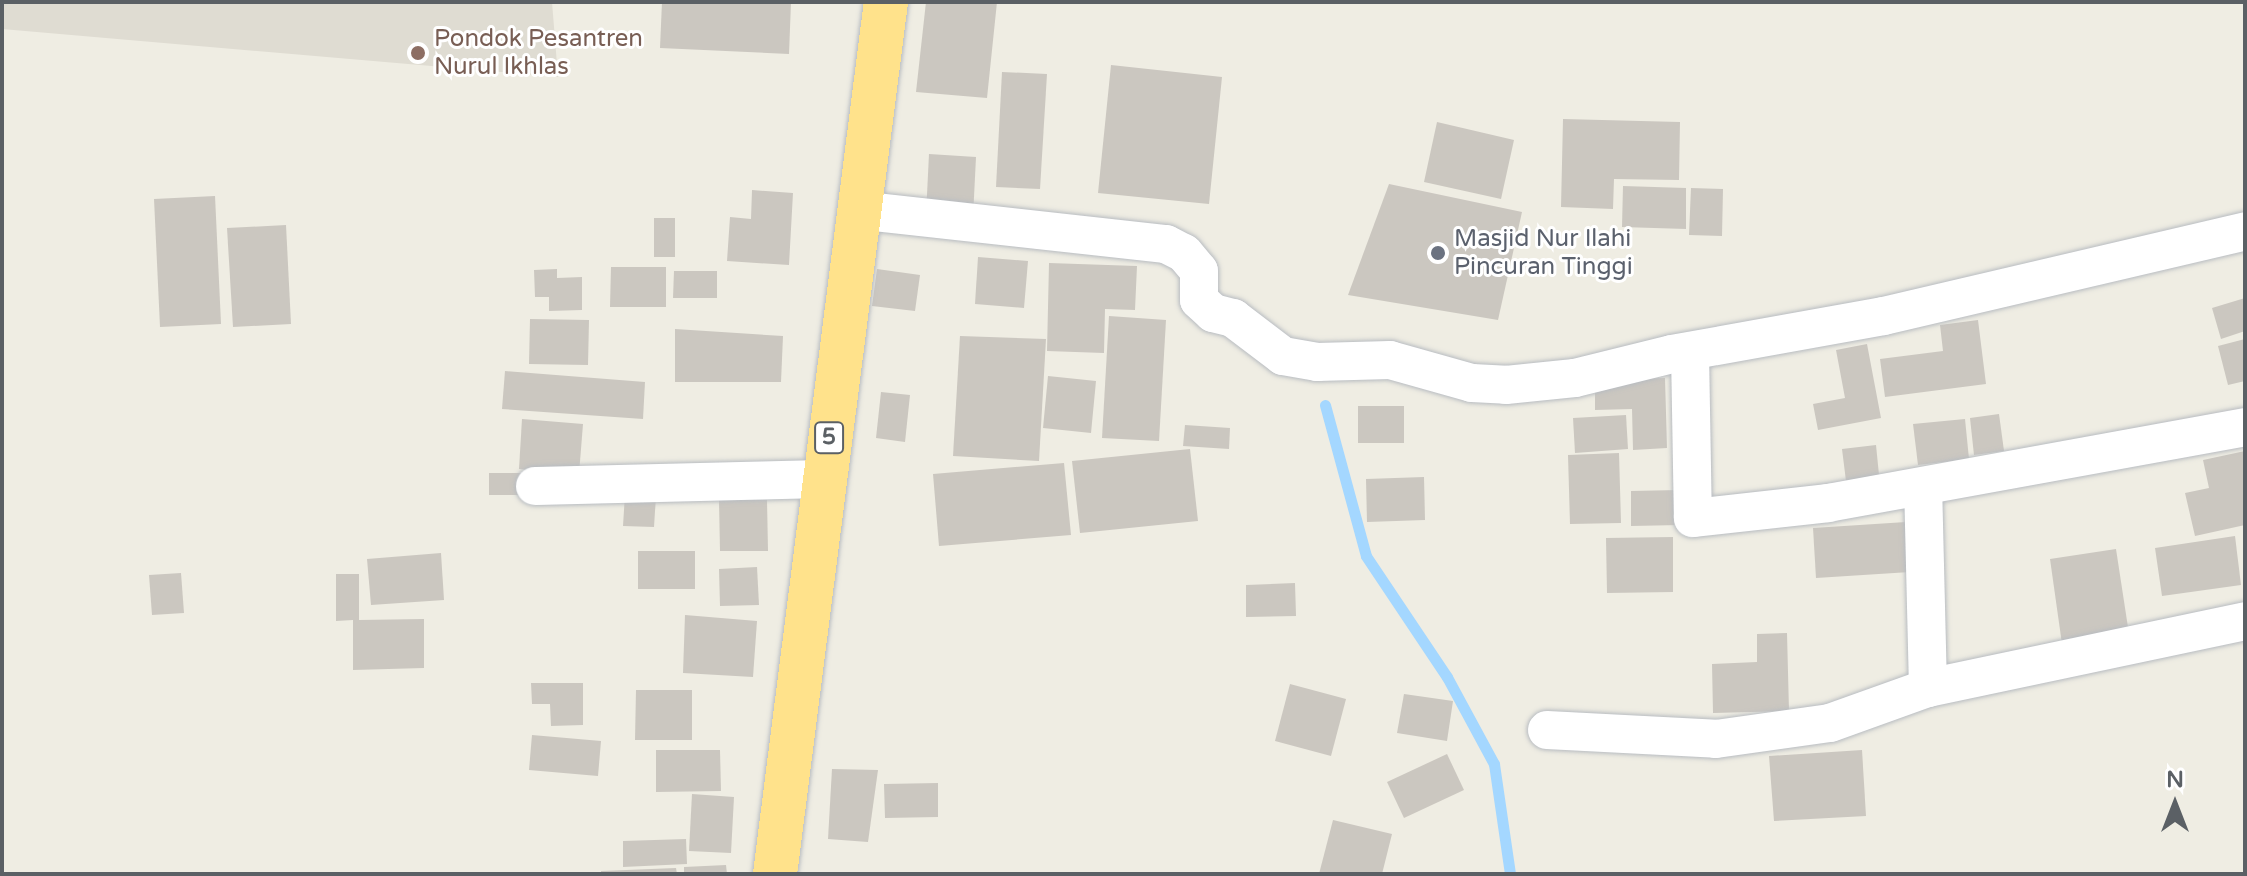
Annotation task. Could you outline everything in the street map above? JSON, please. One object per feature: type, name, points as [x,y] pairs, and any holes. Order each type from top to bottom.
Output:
[{"type":"highway","name":"5","points":[[775,874],[857,210],[886,2]]},
{"type":"street","points":[[857,210],[1166,244],[1184,253],[1199,271],[1199,300],[1213,313],[1233,318],[1264,346],[1294,358],[1390,360],[1472,383],[1506,385],[1575,378],[1690,352],[1884,316],[2245,231]]},
{"type":"street","points":[[1690,352],[1693,518],[1923,487],[2245,427]]},
{"type":"street","points":[[535,486],[824,479]]},
{"type":"street","points":[[1923,487],[1928,688]]},
{"type":"street","points":[[1547,730],[1716,739],[1830,723],[1928,688],[2245,621]]},
{"type":"shaded area","name":"Pondok Pesantren Nurul Ikhlas","points":[[2,2],[552,2],[558,77],[2,29]]},
{"type":"building","points":[[662,2],[791,2],[789,54],[660,48]]},
{"type":"building","points":[[926,2],[997,2],[987,98],[916,92]]},
{"type":"building","points":[[1111,65],[1222,77],[1209,204],[1098,193]]},
{"type":"building","points":[[1002,72],[1047,74],[1040,189],[996,187]]},
{"type":"building","points":[[1563,119],[1680,122],[1679,180],[1614,179],[1613,209],[1561,207]]},
{"type":"building","points":[[1437,122],[1514,140],[1501,199],[1424,182]]},
{"type":"building","points":[[929,154],[976,157],[973,217],[926,215]]},
{"type":"building","name":"Masjid Nur Ilahi Pincuran Tinggi","points":[[1389,184],[1522,212],[1498,320],[1348,295]]},
{"type":"building","points":[[1623,186],[1686,188],[1686,229],[1622,227]]},
{"type":"building","points":[[1691,188],[1723,189],[1722,236],[1689,235]]},
{"type":"building","points":[[752,190],[793,193],[789,265],[727,261],[730,217],[751,219]]},
{"type":"building","points":[[215,196],[221,324],[160,327],[154,199]]},
{"type":"building","points":[[654,218],[675,218],[675,257],[654,257]]},
{"type":"building","points":[[286,225],[291,324],[233,327],[227,228]]},
{"type":"building","points":[[978,257],[1028,261],[1024,308],[975,304]]},
{"type":"building","points":[[1049,263],[1137,266],[1135,310],[1105,309],[1104,353],[1047,351]]},
{"type":"building","points":[[611,267],[666,267],[666,307],[610,307]]},
{"type":"building","points":[[557,269],[557,278],[582,277],[582,310],[549,311],[549,297],[535,297],[534,270]]},
{"type":"building","points":[[877,269],[920,275],[915,311],[872,306]]},
{"type":"building","points":[[674,271],[717,271],[717,298],[673,298]]},
{"type":"building","points":[[2245,298],[2245,331],[2221,339],[2212,308]]},
{"type":"building","points":[[1109,316],[1166,320],[1159,441],[1102,438]]},
{"type":"building","points":[[530,319],[589,320],[588,365],[529,364]]},
{"type":"building","points":[[1978,320],[1986,384],[1885,397],[1880,359],[1943,351],[1940,325]]},
{"type":"building","points":[[675,329],[783,336],[781,382],[675,382]]},
{"type":"building","points":[[960,336],[1046,339],[1039,461],[953,456]]},
{"type":"building","points":[[2245,339],[2245,381],[2228,385],[2218,346]]},
{"type":"building","points":[[1867,344],[1881,418],[1818,430],[1813,404],[1845,398],[1836,350]]},
{"type":"building","points":[[505,371],[645,382],[643,419],[502,409]]},
{"type":"building","points":[[1048,376],[1096,381],[1091,433],[1043,428]]},
{"type":"building","points":[[1665,378],[1667,448],[1633,450],[1632,409],[1595,410],[1595,380]]},
{"type":"building","points":[[881,392],[910,395],[905,442],[876,438]]},
{"type":"building","points":[[1358,406],[1404,406],[1404,443],[1358,443]]},
{"type":"building","points":[[1999,414],[2004,451],[1974,455],[1970,418]]},
{"type":"building","points":[[1626,415],[1628,449],[1575,453],[1573,418]]},
{"type":"building","points":[[522,419],[583,424],[579,474],[519,469]]},
{"type":"building","points":[[1965,419],[1969,459],[1918,465],[1913,424]]},
{"type":"building","points":[[1185,425],[1230,428],[1229,449],[1183,446]]},
{"type":"building","points":[[1876,445],[1880,485],[1847,489],[1842,449]]},
{"type":"building","points":[[1190,449],[1198,521],[1080,533],[1072,461]]},
{"type":"building","points":[[2245,451],[2245,525],[2195,536],[2185,493],[2209,488],[2203,460]]},
{"type":"building","points":[[1619,453],[1621,523],[1570,524],[1568,455]]},
{"type":"building","points":[[1064,463],[1071,535],[939,546],[933,474]]},
{"type":"building","points":[[489,473],[530,473],[530,495],[489,495]]},
{"type":"building","points":[[1424,477],[1425,520],[1367,522],[1366,479]]},
{"type":"building","points":[[1679,490],[1680,525],[1631,526],[1631,491]]},
{"type":"building","points":[[625,494],[656,496],[654,527],[623,526]]},
{"type":"building","points":[[719,500],[767,500],[768,551],[720,551]]},
{"type":"building","points":[[1906,522],[1910,572],[1816,578],[1813,528]]},
{"type":"building","points":[[2235,536],[2241,585],[2162,596],[2155,548]]},
{"type":"building","points":[[1673,537],[1673,592],[1607,593],[1606,538]]},
{"type":"building","points":[[2116,549],[2129,634],[2062,644],[2050,559]]},
{"type":"building","points":[[638,551],[695,551],[695,589],[638,589]]},
{"type":"building","points":[[441,553],[444,600],[371,605],[367,559]]},
{"type":"building","points":[[757,567],[759,605],[720,606],[719,569]]},
{"type":"building","points":[[181,573],[184,613],[152,615],[149,575]]},
{"type":"building","points":[[336,574],[359,574],[359,620],[424,619],[424,668],[353,670],[353,620],[336,621]]},
{"type":"building","points":[[1295,583],[1296,616],[1246,617],[1246,585]]},
{"type":"building","points":[[685,615],[757,621],[753,677],[683,673]]},
{"type":"building","points":[[1787,633],[1789,711],[1713,713],[1712,664],[1757,662],[1757,634]]},
{"type":"building","points":[[531,683],[583,683],[583,725],[551,726],[550,704],[532,704]]},
{"type":"building","points":[[1290,684],[1346,699],[1331,756],[1275,741]]},
{"type":"building","points":[[636,690],[692,690],[692,740],[635,740]]},
{"type":"building","points":[[1404,694],[1453,701],[1447,741],[1397,733]]},
{"type":"building","points":[[532,735],[601,741],[598,776],[529,770]]},
{"type":"building","points":[[656,750],[720,750],[721,791],[656,792]]},
{"type":"building","points":[[1862,750],[1866,816],[1774,821],[1769,756]]},
{"type":"building","points":[[1447,754],[1464,790],[1404,818],[1387,782]]},
{"type":"building","points":[[832,769],[878,770],[868,842],[828,839]]},
{"type":"building","points":[[938,783],[938,817],[885,818],[884,784]]},
{"type":"building","points":[[692,794],[734,797],[731,853],[689,851]]},
{"type":"building","points":[[1333,820],[1392,834],[1382,874],[1319,874]]},
{"type":"building","points":[[686,839],[687,864],[623,867],[623,841]]},
{"type":"building","points":[[726,865],[727,874],[684,874],[684,867]]},
{"type":"building","points":[[676,868],[677,874],[601,874],[601,871]]},
{"type":"waterway","points":[[1325,405],[1366,556],[1447,677],[1494,764],[1510,874]]},
{"type":"place","name":"Pondok Pesantren Nurul Ikhlas","points":[[418,53]]},
{"type":"place","name":"Masjid Nur Ilahi Pincuran Tinggi","points":[[1438,253]]}]
